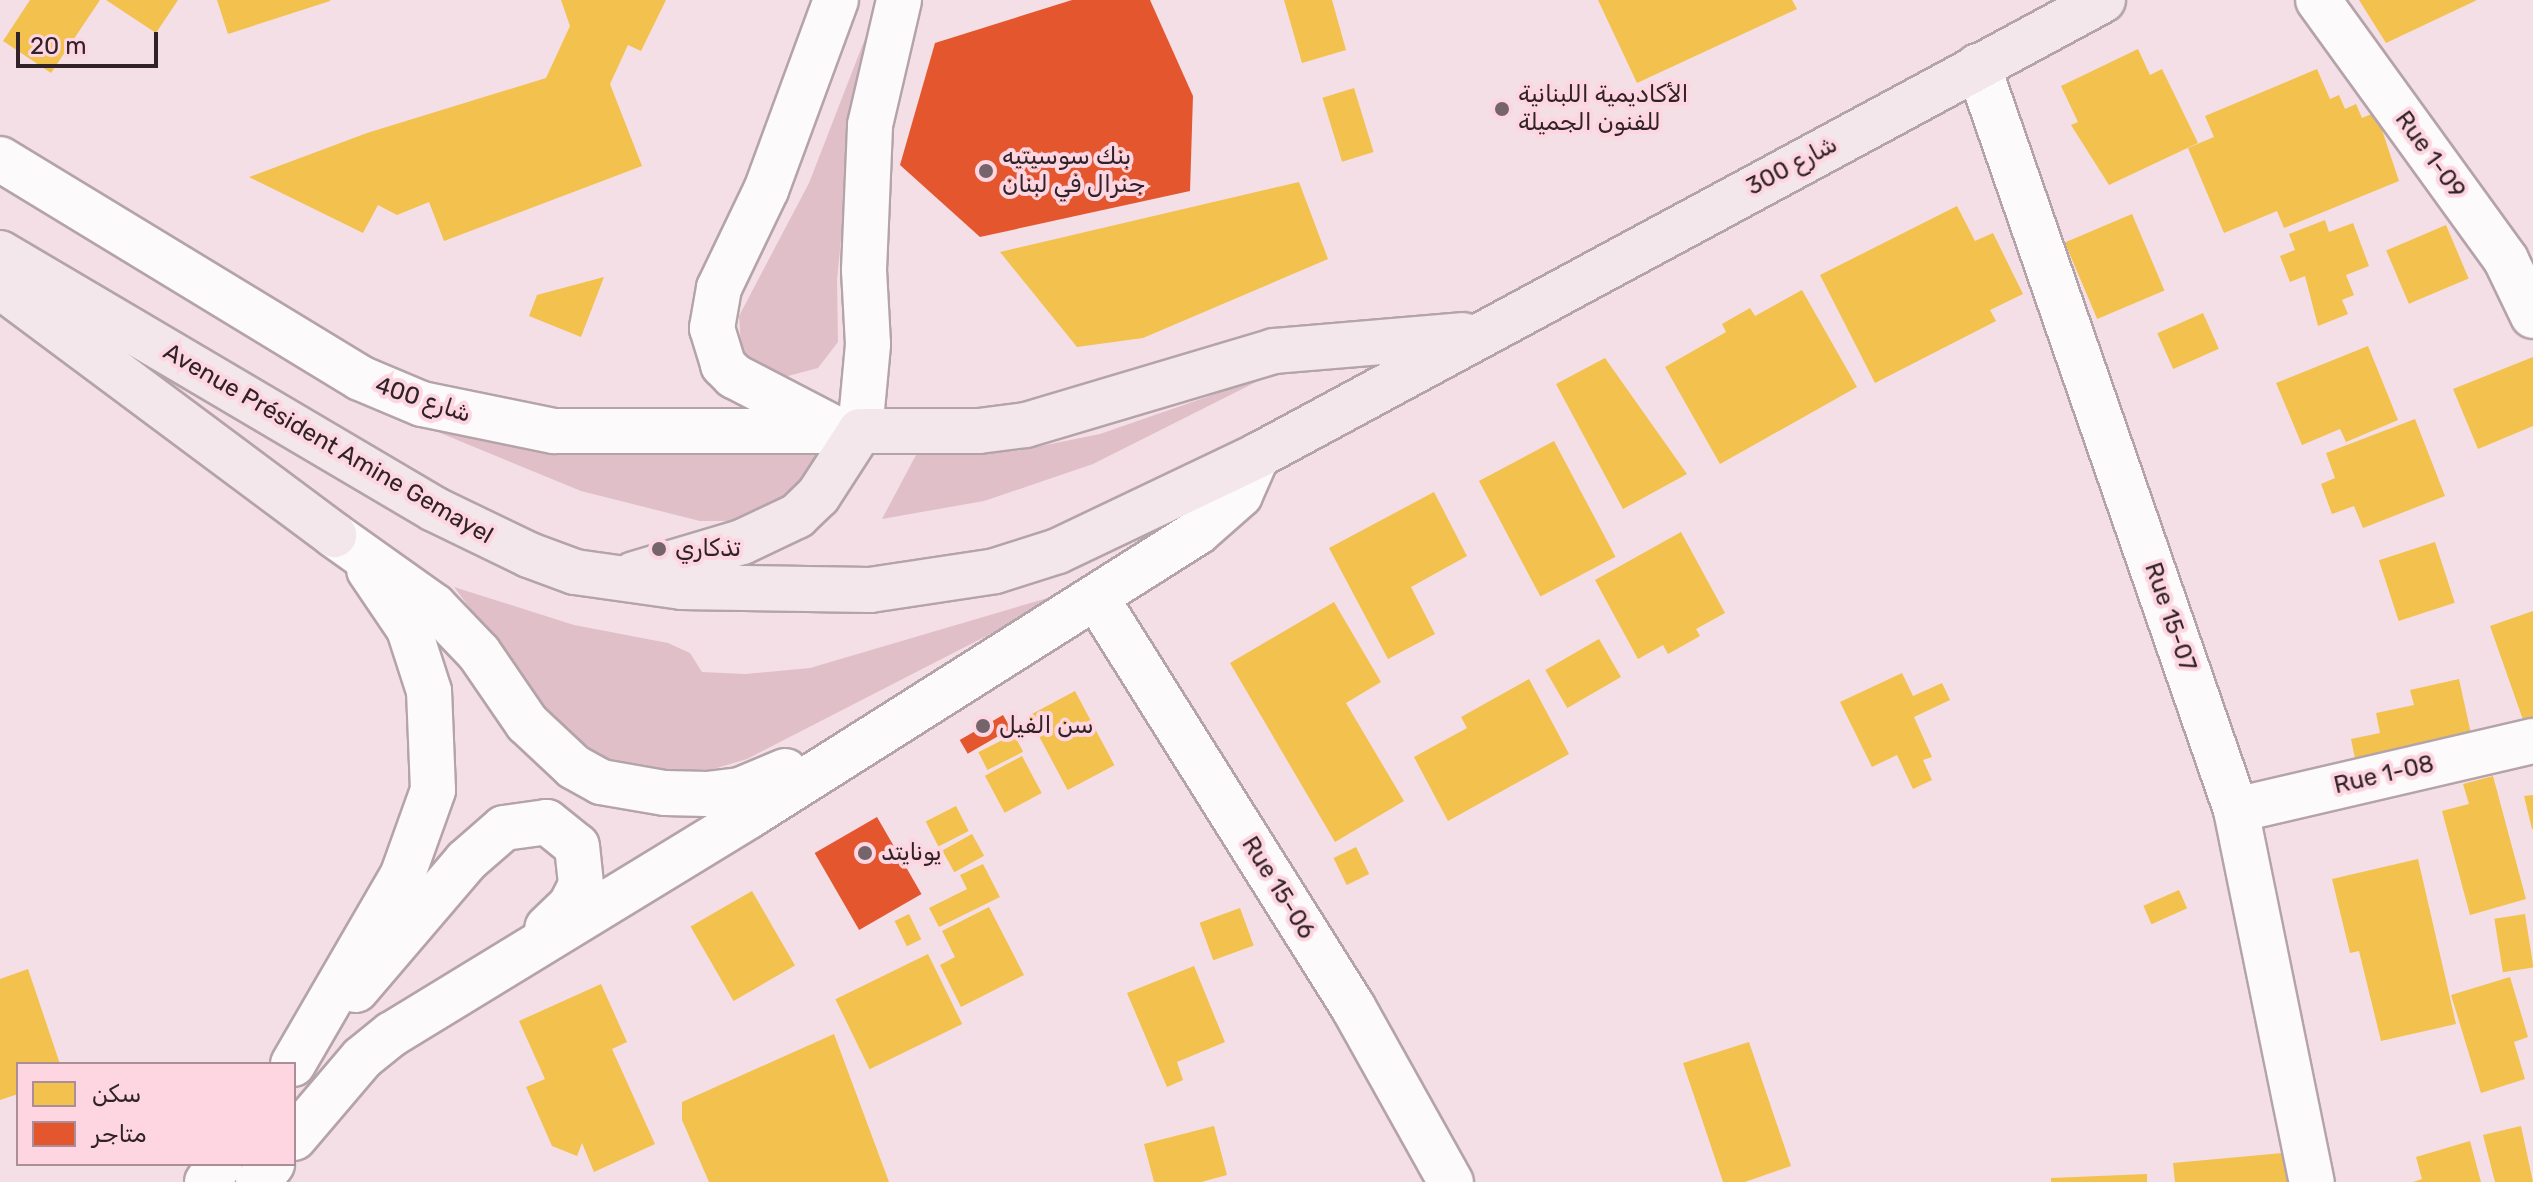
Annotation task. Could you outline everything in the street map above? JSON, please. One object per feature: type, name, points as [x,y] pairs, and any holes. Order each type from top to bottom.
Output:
[{"type":"highway","name":"شارع 300","points":[[1481,333],[2103,0]]},
{"type":"highway","name":"Avenue Président Amine Gemayel","points":[[0,253],[481,534],[575,572],[615,579],[809,593],[870,590],[995,571],[1058,551],[1257,456],[1481,333]]},
{"type":"highway","points":[[0,286],[334,535]]},
{"type":"highway","points":[[615,579],[742,542],[797,516],[818,496],[850,431],[979,431],[1026,425],[1274,351],[1481,333]]},
{"type":"main road","points":[[836,0],[766,190],[719,288],[712,328],[723,365],[752,387],[850,431],[868,344],[864,270],[870,125],[899,0]]},
{"type":"main road","name":"Rue 1-09","points":[[2318,0],[2506,260],[2533,316]]},
{"type":"main road","name":"Rue 15-07","points":[[1978,66],[2236,810],[2242,857],[2312,1182]]},
{"type":"main road","name":"شارع 400","points":[[0,159],[360,378],[422,404],[554,431],[850,431]]},
{"type":"main road","points":[[296,1136],[362,1058],[392,1034],[1097,599],[1224,511],[1240,495],[1257,456]]},
{"type":"main road","points":[[334,535],[434,606],[479,653],[527,723],[574,767],[601,782],[665,793],[740,790],[907,718]]},
{"type":"main road","points":[[297,1058],[403,874],[433,790],[433,715],[409,629],[366,566],[334,535]]},
{"type":"main road","name":"Rue 15-06","points":[[1097,599],[1353,1007],[1451,1182]]},
{"type":"main road","name":"Rue 1-08","points":[[2236,810],[2533,741]]},
{"type":"main road","points":[[297,1058],[484,844],[504,828],[547,822],[577,846],[583,863],[581,885],[571,905],[520,955]]},
{"type":"main road","points":[[258,1182],[270,1166]]},
{"type":"shaded area","points":[[880,0],[845,200],[837,280],[838,342],[818,368],[788,376],[772,374],[750,362],[741,346],[739,316],[809,183]]},
{"type":"shaded area","points":[[1270,375],[1093,464],[984,501],[882,519],[916,455],[1016,451],[1100,434]]},
{"type":"shaded area","points":[[416,423],[652,452],[838,453],[763,521],[700,521],[581,491]]},
{"type":"shaded area","points":[[454,587],[574,625],[668,643],[690,653],[702,672],[745,674],[810,668],[1078,589],[747,759],[700,773],[653,775],[608,761],[576,737],[539,700]]},
{"type":"building: سكن","points":[[30,0],[100,0],[51,73],[3,41]]},
{"type":"building: سكن","points":[[106,0],[178,0],[156,33]]},
{"type":"building: سكن","points":[[217,0],[330,0],[330,1],[228,34]]},
{"type":"building: سكن","points":[[561,0],[666,0],[641,51],[628,45],[610,84],[642,166],[444,241],[429,202],[397,215],[378,205],[363,233],[249,177],[367,133],[546,78],[570,26]]},
{"type":"building: سكن","points":[[1284,0],[1332,0],[1346,50],[1302,63]]},
{"type":"building: سكن","points":[[1598,0],[1792,0],[1797,9],[1637,83]]},
{"type":"building: سكن","points":[[2359,0],[2477,0],[2386,43]]},
{"type":"building: سكن","points":[[2138,49],[2150,75],[2162,69],[2198,143],[2109,185],[2071,125],[2078,122],[2061,86]]},
{"type":"building: سكن","points":[[2317,69],[2330,99],[2339,95],[2345,109],[2356,104],[2362,118],[2376,112],[2399,181],[2284,228],[2277,211],[2224,233],[2188,148],[2214,137],[2205,116]]},
{"type":"building: سكن","points":[[1354,88],[1374,152],[1342,162],[1322,98]]},
{"type":"building: سكن","points":[[1299,182],[1328,259],[1143,338],[1077,347],[1000,252]]},
{"type":"building: سكن","points":[[1957,206],[1975,241],[1993,233],[2023,294],[1990,310],[1996,321],[1875,383],[1820,275]]},
{"type":"building: سكن","points":[[2132,214],[2164,290],[2097,319],[2065,243]]},
{"type":"building: سكن","points":[[2325,220],[2329,232],[2353,223],[2369,266],[2346,275],[2354,295],[2342,300],[2348,314],[2318,326],[2305,276],[2290,282],[2280,256],[2295,250],[2289,234]]},
{"type":"building: سكن","points":[[2446,225],[2469,278],[2409,304],[2386,250]]},
{"type":"building: سكن","points":[[604,277],[581,337],[529,316],[537,295]]},
{"type":"building: سكن","points":[[1802,290],[1857,387],[1720,464],[1665,367],[1726,332],[1722,324],[1750,308],[1755,316]]},
{"type":"building: سكن","points":[[2203,313],[2219,349],[2173,369],[2157,333]]},
{"type":"building: سكن","points":[[2368,346],[2398,420],[2346,442],[2340,429],[2302,445],[2276,383]]},
{"type":"building: سكن","points":[[2533,357],[2533,426],[2478,449],[2453,389]]},
{"type":"building: سكن","points":[[1605,358],[1687,474],[1623,509],[1556,384]]},
{"type":"building: سكن","points":[[2415,419],[2445,496],[2363,528],[2354,506],[2332,514],[2321,484],[2335,478],[2326,453]]},
{"type":"building: سكن","points":[[1554,441],[1616,557],[1540,597],[1479,481]]},
{"type":"building: سكن","points":[[1434,492],[1467,556],[1411,587],[1435,634],[1388,659],[1329,548]]},
{"type":"building: سكن","points":[[1681,532],[1725,613],[1696,629],[1700,636],[1668,654],[1663,645],[1638,659],[1595,580]]},
{"type":"building: سكن","points":[[2435,542],[2455,603],[2399,621],[2379,560]]},
{"type":"building: سكن","points":[[1334,602],[1381,682],[1346,703],[1404,801],[1335,842],[1230,663]]},
{"type":"building: سكن","points":[[2533,611],[2533,732],[2528,734],[2490,626]]},
{"type":"building: سكن","points":[[1599,639],[1621,677],[1567,708],[1545,670]]},
{"type":"building: سكن","points":[[1902,673],[1913,696],[1942,683],[1950,700],[1914,717],[1932,757],[1923,760],[1932,780],[1913,789],[1897,755],[1872,767],[1840,702]]},
{"type":"building: سكن","points":[[1529,679],[1569,754],[1448,821],[1414,757],[1467,728],[1461,717]]},
{"type":"building: سكن","points":[[2459,679],[2473,743],[2357,768],[2351,739],[2380,733],[2376,713],[2414,705],[2410,690]]},
{"type":"building: سكن","points":[[1075,691],[1114,765],[1068,790],[1028,716]]},
{"type":"building: سكن","points":[[1014,734],[1023,752],[987,770],[978,752]]},
{"type":"building: سكن","points":[[1022,756],[1042,793],[1005,813],[985,776]]},
{"type":"building: سكن","points":[[2493,776],[2526,899],[2470,915],[2442,811],[2469,804],[2463,784]]},
{"type":"building: سكن","points":[[2533,795],[2533,829],[2532,829],[2524,796]]},
{"type":"building: سكن","points":[[956,806],[969,831],[938,846],[926,821]]},
{"type":"building: سكن","points":[[972,834],[984,856],[954,872],[942,850]]},
{"type":"building: سكن","points":[[1356,847],[1369,874],[1347,885],[1334,858]]},
{"type":"building: سكن","points":[[2418,859],[2456,1024],[2381,1041],[2359,951],[2350,953],[2332,879]]},
{"type":"building: سكن","points":[[983,864],[1000,897],[939,927],[929,908],[967,889],[960,875]]},
{"type":"building: سكن","points":[[2179,890],[2187,908],[2152,924],[2143,906]]},
{"type":"building: سكن","points":[[752,891],[795,965],[734,1001],[691,926]]},
{"type":"building: سكن","points":[[989,907],[1024,975],[961,1007],[940,965],[955,957],[942,931]]},
{"type":"building: سكن","points":[[1240,908],[1254,946],[1213,960],[1200,923]]},
{"type":"building: سكن","points":[[909,914],[921,939],[907,946],[895,921]]},
{"type":"building: سكن","points":[[2525,914],[2533,967],[2503,972],[2494,919]]},
{"type":"building: سكن","points":[[928,954],[962,1024],[870,1069],[835,999]]},
{"type":"building: سكن","points":[[1194,966],[1225,1042],[1177,1062],[1183,1080],[1167,1087],[1127,993]]},
{"type":"building: سكن","points":[[28,969],[59,1062],[16,1062],[16,1095],[0,1100],[0,979]]},
{"type":"building: سكن","points":[[2510,977],[2528,1037],[2514,1042],[2525,1079],[2481,1093],[2451,995]]},
{"type":"building: سكن","points":[[601,984],[627,1042],[612,1049],[655,1144],[594,1172],[582,1143],[577,1156],[552,1146],[526,1087],[545,1079],[519,1021]]},
{"type":"building: سكن","points":[[834,1034],[889,1182],[709,1182],[682,1120],[682,1102]]},
{"type":"building: سكن","points":[[1749,1042],[1791,1166],[1745,1182],[1723,1182],[1683,1063]]},
{"type":"building: سكن","points":[[1214,1126],[1227,1175],[1201,1182],[1154,1182],[1144,1144]]},
{"type":"building: سكن","points":[[2521,1126],[2533,1182],[2495,1182],[2483,1135]]},
{"type":"building: سكن","points":[[2470,1141],[2481,1182],[2413,1182],[2422,1179],[2416,1157]]},
{"type":"building: سكن","points":[[2293,1152],[2296,1182],[2175,1182],[2173,1163]]},
{"type":"building: سكن","points":[[2147,1174],[2147,1182],[2051,1182],[2051,1178]]},
{"type":"building: متاجر","points":[[1072,0],[1150,0],[1193,96],[1190,191],[980,237],[900,165],[935,43]]},
{"type":"building: متاجر","points":[[1003,715],[1011,729],[968,754],[960,740]]},
{"type":"building: متاجر","points":[[877,817],[922,894],[859,930],[815,853]]},
{"type":"place","name":"الأكاديمية اللبنانية للفنون الجميلة","points":[[1502,109]]},
{"type":"place","name":"بنك سوسيتيه جنرال في لبنان","points":[[986,171]]},
{"type":"place","name":"تذكاري","points":[[659,549]]},
{"type":"place","name":"سن الفيل","points":[[983,726]]},
{"type":"place","name":"يونايتد","points":[[865,853]]}]
